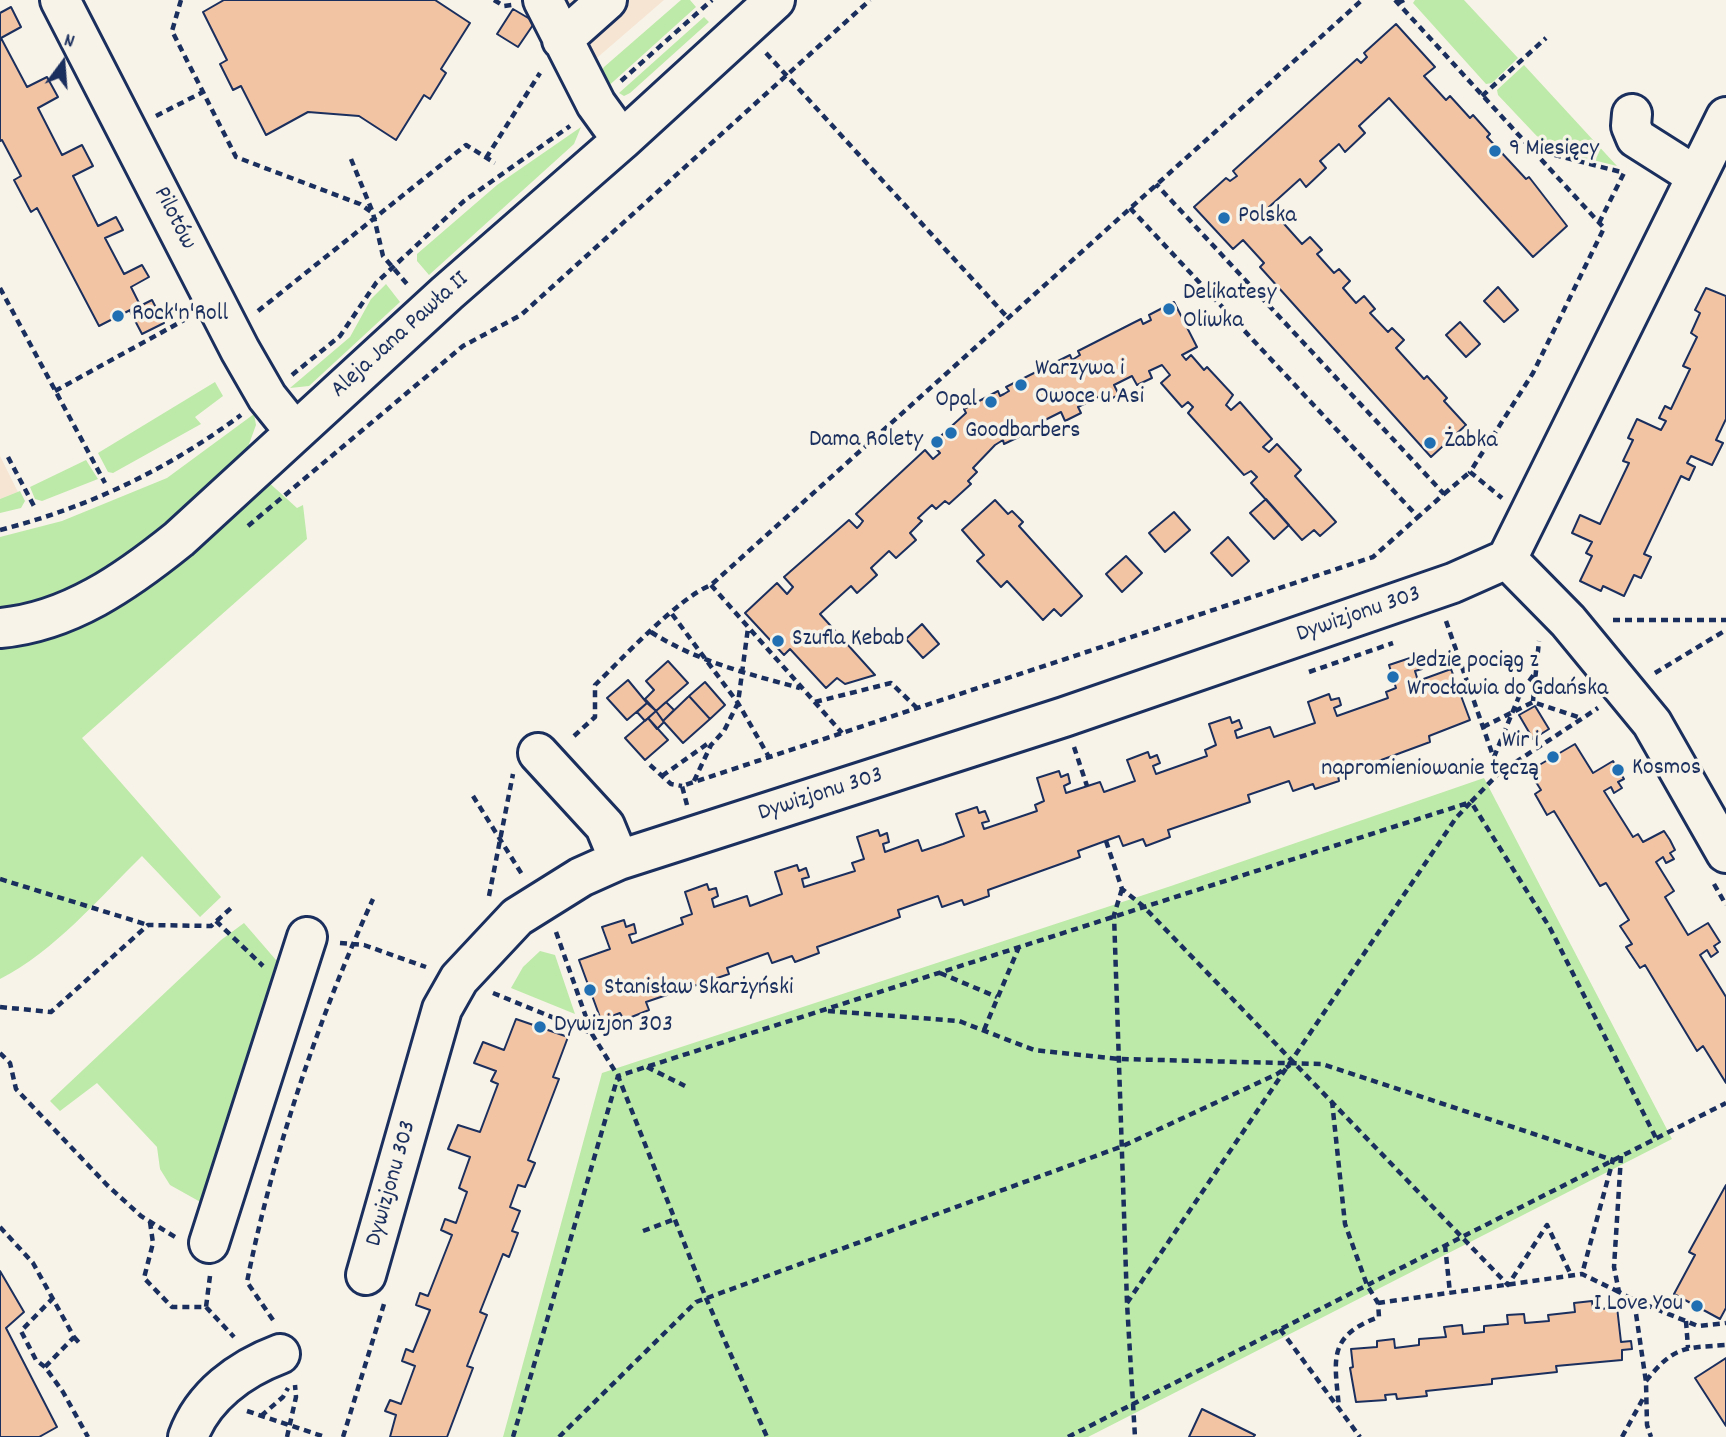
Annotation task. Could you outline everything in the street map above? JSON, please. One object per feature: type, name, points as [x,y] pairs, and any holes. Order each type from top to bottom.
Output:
[{"type":"street","name":"Pilotów","points":[[60,0],[267,397],[295,432]]},
{"type":"street","points":[[543,0],[596,104],[622,140]]},
{"type":"street","points":[[562,40],[607,0]]},
{"type":"street","name":"Aleja Jana Pawła II","points":[[0,628],[35,622],[62,613],[139,571],[775,0]]},
{"type":"street","points":[[1726,117],[1507,559],[1568,621],[1652,723],[1726,853]]},
{"type":"street","points":[[1632,143],[1696,176]]},
{"type":"street","name":"Dywizjonu 303","points":[[366,1275],[442,1009],[458,979],[495,937],[540,901],[619,860],[1103,704],[1453,583],[1507,559]]},
{"type":"street","points":[[526,759],[605,826],[619,860]]},
{"type":"street","points":[[209,1243],[307,937]]},
{"type":"street","points":[[188,1437],[210,1398],[278,1340]]},
{"type":"path","points":[[181,0],[172,31],[201,93],[236,157],[360,204],[374,215]]},
{"type":"path","points":[[0,530],[52,517],[158,470],[198,447],[267,397],[340,336],[371,288],[480,187],[569,126],[712,0]]},
{"type":"path","points":[[243,530],[463,346],[521,316],[787,78],[870,0]]},
{"type":"path","points":[[574,736],[595,717],[594,685],[696,591],[710,586],[1362,0]]},
{"type":"path","points":[[650,765],[671,784],[682,786],[1373,557],[1470,472],[1533,373],[1604,228],[1396,2],[1404,0]]},
{"type":"path","points":[[1482,96],[1546,38]]},
{"type":"path","points":[[486,158],[562,40]]},
{"type":"path","points":[[759,45],[1008,318]]},
{"type":"path","points":[[127,130],[201,93]]},
{"type":"path","points":[[1531,149],[1632,143],[1599,223]]},
{"type":"path","points":[[253,315],[374,215],[466,145],[495,163]]},
{"type":"path","points":[[351,159],[374,215],[383,256],[392,267]]},
{"type":"path","points":[[1156,184],[1444,494]]},
{"type":"path","points":[[1130,208],[1418,517]]},
{"type":"path","points":[[0,288],[105,482]]},
{"type":"path","points":[[55,391],[189,317]]},
{"type":"path","points":[[8,457],[36,508]]},
{"type":"path","points":[[1470,472],[1526,518]]},
{"type":"path","points":[[710,586],[842,733]]},
{"type":"path","points":[[1434,622],[1453,612]]},
{"type":"path","points":[[672,614],[738,703],[769,757]]},
{"type":"path","points":[[1444,617],[1499,773]]},
{"type":"path","points":[[1604,619],[1631,622],[1726,620]]},
{"type":"path","points":[[694,782],[738,703],[748,628]]},
{"type":"path","points":[[1643,681],[1726,630]]},
{"type":"path","points":[[1535,631],[1548,646]]},
{"type":"path","points":[[651,632],[674,647],[706,660],[803,689]]},
{"type":"path","points":[[1533,702],[1540,636]]},
{"type":"path","points":[[1300,675],[1379,650],[1401,639]]},
{"type":"path","points":[[1494,758],[1512,712],[1535,673]]},
{"type":"path","points":[[815,702],[891,683],[917,708]]},
{"type":"path","points":[[1127,1303],[1293,1062],[1455,818],[1499,773],[1599,708],[1590,697]]},
{"type":"path","points":[[1483,727],[1533,702],[1582,719]]},
{"type":"path","points":[[662,776],[717,738]]},
{"type":"path","points":[[1061,752],[1087,743]]},
{"type":"path","points":[[488,903],[498,838],[526,759]]},
{"type":"path","points":[[682,786],[697,836]]},
{"type":"path","points":[[473,796],[554,926],[592,1034],[618,1076],[706,1298],[767,1437]]},
{"type":"path","points":[[618,1076],[1471,802]]},
{"type":"path","points":[[1471,802],[1550,928],[1656,1138]]},
{"type":"path","points":[[1106,841],[1122,889],[1143,906],[1332,1099],[1508,1285]]},
{"type":"path","points":[[0,878],[148,925],[211,926],[231,908]]},
{"type":"path","points":[[1122,889],[1114,915],[1121,1059],[1127,1303],[1135,1437]]},
{"type":"path","points":[[278,1340],[247,1282],[261,1212],[324,1018],[373,899]]},
{"type":"path","points":[[216,921],[261,966],[294,977]]},
{"type":"path","points":[[0,1007],[51,1012],[148,925]]},
{"type":"path","points":[[984,1030],[1020,947]]},
{"type":"path","points":[[939,973],[997,998]]},
{"type":"path","points":[[491,992],[592,1034]]},
{"type":"path","points":[[824,1010],[960,1021],[1034,1050],[1121,1059],[1322,1064],[1613,1160]]},
{"type":"path","points":[[0,1053],[10,1063],[16,1089],[107,1185],[150,1222],[177,1238],[209,1243],[210,1272],[206,1307]]},
{"type":"path","points":[[559,1437],[696,1302],[1123,1146],[1277,1074],[1293,1062]]},
{"type":"path","points":[[646,1067],[685,1086]]},
{"type":"path","points":[[513,1437],[618,1076]]},
{"type":"path","points":[[1332,1099],[1340,1200],[1345,1224],[1367,1285],[1378,1303],[1378,1317],[1357,1325],[1340,1340],[1335,1354],[1339,1408]]},
{"type":"path","points":[[1068,1437],[1726,1103]]},
{"type":"path","points":[[1619,1292],[1614,1267],[1621,1156]]},
{"type":"path","points":[[1582,1274],[1613,1160]]},
{"type":"path","points":[[643,1231],[675,1219]]},
{"type":"path","points":[[150,1222],[153,1243],[144,1278],[172,1307],[206,1307],[237,1340]]},
{"type":"path","points":[[1508,1285],[1546,1225],[1571,1275]]},
{"type":"path","points":[[0,1227],[33,1263],[82,1346]]},
{"type":"path","points":[[1445,1245],[1450,1293]]},
{"type":"path","points":[[1378,1303],[1582,1274],[1634,1300],[1698,1326],[1726,1323]]},
{"type":"path","points":[[53,1298],[21,1331],[36,1360],[45,1367],[63,1392],[88,1437]]},
{"type":"path","points":[[1634,1300],[1651,1437]]},
{"type":"path","points":[[1686,1321],[1688,1348]]},
{"type":"path","points":[[1280,1329],[1360,1437]]},
{"type":"path","points":[[45,1367],[75,1338]]},
{"type":"path","points":[[1646,1382],[1671,1353],[1688,1348],[1726,1345]]},
{"type":"path","points":[[261,1416],[283,1397],[295,1377],[296,1397],[288,1437]]},
{"type":"path","points":[[1622,1437],[1645,1395]]},
{"type":"path","points":[[210,1398],[323,1437]]},
{"type":"shaded area","points":[[524,0],[664,0],[598,57],[572,93]]},
{"type":"shaded area","points":[[0,456],[18,492],[0,499]]},
{"type":"green space","points":[[681,0],[690,0],[696,7],[604,90],[599,76],[604,67]]},
{"type":"green space","points":[[1415,0],[1464,0],[1518,58],[1492,83],[1486,84],[1413,3]]},
{"type":"green space","points":[[704,17],[709,22],[630,93],[624,96],[619,93]]},
{"type":"green space","points":[[1524,65],[1617,166],[1549,149],[1498,95],[1497,90]]},
{"type":"green space","points":[[581,127],[574,144],[429,275],[417,261],[417,254],[497,185]]},
{"type":"green space","points":[[386,284],[400,302],[309,386],[290,388],[350,337],[371,299]]},
{"type":"green space","points":[[215,382],[223,396],[195,417],[201,424],[113,473],[108,472],[98,453]]},
{"type":"green space","points":[[254,414],[256,425],[245,455],[129,558],[55,599],[0,610],[0,537],[62,521],[167,478]]},
{"type":"green space","points":[[86,460],[98,479],[42,501],[35,499],[30,487]]},
{"type":"green space","points":[[266,480],[297,508],[303,505],[307,539],[82,738],[221,897],[200,917],[142,856],[57,939],[0,979],[0,642]]},
{"type":"green space","points":[[20,491],[25,501],[21,508],[0,513],[0,499]]},
{"type":"green space","points":[[1484,778],[1672,1139],[1088,1437],[503,1437],[602,1073],[1171,886]]},
{"type":"green space","points":[[244,923],[276,960],[288,950],[204,1204],[170,1185],[160,1169],[157,1147],[97,1083],[60,1111],[50,1101],[221,940]]},
{"type":"green space","points":[[540,951],[555,955],[575,1014],[511,988],[523,967]]},
{"type":"building","points":[[224,0],[435,0],[470,23],[441,69],[446,73],[430,99],[424,95],[396,140],[359,116],[308,112],[266,135],[241,86],[233,90],[220,64],[227,60],[203,12]]},
{"type":"building","points":[[11,7],[21,27],[1,38],[27,87],[47,77],[58,97],[38,108],[62,155],[82,145],[93,166],[73,176],[98,226],[116,217],[123,230],[105,238],[124,274],[142,265],[149,277],[131,287],[140,305],[99,326],[37,208],[31,212],[14,180],[21,176],[2,140],[0,141],[0,13]]},
{"type":"building","points":[[513,9],[535,22],[518,47],[497,34]]},
{"type":"building","points":[[1396,24],[1435,67],[1424,76],[1446,100],[1450,96],[1470,118],[1473,115],[1490,134],[1487,137],[1526,179],[1529,177],[1567,226],[1533,257],[1389,98],[1359,126],[1365,133],[1345,152],[1339,144],[1320,161],[1326,168],[1306,187],[1300,179],[1269,207],[1302,244],[1310,237],[1322,250],[1317,254],[1334,273],[1339,269],[1350,281],[1343,288],[1356,303],[1364,296],[1375,309],[1370,313],[1388,332],[1392,328],[1404,340],[1396,348],[1424,379],[1427,376],[1447,398],[1444,401],[1466,425],[1431,457],[1260,267],[1264,263],[1243,240],[1233,249],[1194,207],[1226,178],[1230,181],[1237,176],[1233,171],[1357,59],[1361,63],[1367,57],[1364,53]]},
{"type":"building","points":[[1498,287],[1518,310],[1504,322],[1484,301]]},
{"type":"building","points":[[1706,288],[1726,296],[1726,419],[1716,440],[1723,443],[1712,465],[1691,456],[1687,463],[1695,467],[1689,480],[1681,476],[1644,554],[1651,557],[1641,578],[1634,575],[1624,596],[1603,586],[1601,591],[1580,581],[1592,556],[1586,553],[1592,542],[1572,533],[1580,515],[1600,524],[1629,463],[1623,461],[1633,440],[1628,438],[1637,419],[1661,430],[1666,421],[1659,418],[1665,406],[1671,409],[1690,369],[1683,366],[1697,337],[1691,333],[1700,313],[1695,310]]},
{"type":"building","points":[[152,300],[164,323],[142,334],[130,311]]},
{"type":"building","points":[[1174,302],[1197,347],[1182,355],[1186,360],[1191,355],[1204,370],[1207,367],[1233,395],[1226,405],[1231,410],[1240,402],[1272,439],[1263,447],[1269,452],[1277,444],[1301,470],[1295,476],[1336,522],[1320,536],[1314,530],[1302,540],[1251,483],[1257,477],[1251,471],[1244,475],[1188,413],[1193,407],[1188,402],[1182,407],[1161,383],[1170,375],[1162,365],[1149,371],[1152,378],[1137,385],[1132,376],[1114,385],[1119,395],[1103,402],[1100,396],[1078,407],[1081,413],[1065,421],[1061,412],[1043,421],[1047,430],[1032,438],[1029,432],[1004,444],[1003,440],[995,445],[973,468],[977,472],[968,481],[971,484],[949,504],[945,501],[936,509],[932,505],[918,518],[922,521],[910,533],[916,540],[896,558],[889,551],[871,568],[877,575],[857,593],[851,586],[820,614],[875,675],[845,684],[837,678],[826,688],[790,649],[784,655],[745,613],[777,583],[787,594],[793,587],[784,577],[849,520],[857,528],[863,521],[856,514],[925,450],[933,459],[940,453],[932,444],[966,413],[964,409],[998,391],[1000,396],[1004,394],[1009,391],[1006,387],[1070,355],[1072,360],[1080,355],[1078,351],[1141,319],[1143,324],[1151,320],[1149,315]]},
{"type":"building","points":[[1460,322],[1480,344],[1466,357],[1446,335]]},
{"type":"building","points":[[1266,499],[1289,525],[1274,539],[1250,513]]},
{"type":"building","points":[[995,500],[1008,514],[1012,511],[1023,522],[1019,526],[1082,596],[1061,616],[1054,609],[1043,620],[1007,581],[1001,587],[977,561],[984,555],[962,530]]},
{"type":"building","points":[[1174,512],[1190,530],[1165,552],[1149,533]]},
{"type":"building","points":[[1228,537],[1249,561],[1232,576],[1211,553]]},
{"type":"building","points":[[1126,556],[1142,573],[1122,592],[1106,574]]},
{"type":"building","points":[[922,624],[939,644],[923,658],[906,639]]},
{"type":"building","points":[[1410,658],[1412,664],[1419,661],[1422,669],[1415,671],[1418,681],[1451,669],[1470,720],[1429,736],[1430,742],[1338,776],[1339,781],[1315,789],[1313,784],[1293,791],[1289,781],[1248,795],[1250,802],[1168,830],[1170,837],[1146,846],[1143,839],[1123,846],[1119,836],[1078,851],[1080,857],[988,890],[989,896],[964,905],[962,900],[942,907],[938,896],[898,910],[900,917],[817,947],[819,953],[795,962],[792,956],[772,963],[768,953],[727,968],[729,974],[646,1002],[649,1010],[624,1020],[620,1013],[601,1020],[579,960],[610,949],[602,927],[624,920],[626,927],[634,924],[636,933],[629,935],[632,943],[683,924],[681,918],[692,914],[685,892],[707,884],[709,890],[716,888],[718,896],[712,899],[714,907],[747,896],[750,906],[782,894],[775,872],[797,865],[799,871],[806,868],[809,877],[802,879],[804,887],[855,871],[852,863],[864,859],[857,837],[878,830],[880,836],[887,833],[889,842],[883,844],[885,852],[918,840],[922,851],[943,844],[964,836],[956,814],[977,807],[979,813],[985,811],[989,821],[982,823],[984,829],[1037,811],[1035,805],[1044,801],[1037,778],[1059,771],[1061,777],[1068,774],[1070,783],[1064,786],[1066,793],[1100,782],[1104,792],[1135,781],[1127,760],[1148,752],[1150,758],[1157,755],[1160,763],[1153,766],[1156,774],[1207,756],[1205,750],[1216,745],[1209,724],[1230,717],[1232,723],[1239,720],[1242,728],[1235,731],[1237,738],[1270,727],[1274,737],[1315,723],[1308,702],[1329,694],[1331,700],[1339,698],[1341,705],[1334,708],[1337,716],[1388,698],[1386,692],[1396,688],[1389,665]]},
{"type":"building","points":[[668,661],[688,683],[656,711],[645,699],[654,690],[646,681]]},
{"type":"building","points":[[628,680],[647,703],[627,720],[607,698]]},
{"type":"building","points":[[705,682],[725,705],[710,719],[689,696]]},
{"type":"building","points":[[689,696],[710,719],[683,743],[663,721]]},
{"type":"building","points":[[666,702],[674,710],[663,721],[656,711]]},
{"type":"building","points":[[647,703],[656,711],[645,721],[637,712]]},
{"type":"building","points":[[1535,706],[1549,729],[1533,739],[1519,715]]},
{"type":"building","points":[[656,711],[664,722],[657,729],[648,718]]},
{"type":"building","points":[[648,718],[668,740],[645,760],[625,738]]},
{"type":"building","points":[[1575,744],[1593,773],[1613,761],[1624,779],[1618,782],[1622,788],[1614,793],[1611,787],[1604,791],[1633,837],[1638,834],[1643,842],[1664,831],[1670,840],[1675,850],[1670,853],[1674,859],[1666,863],[1663,857],[1656,862],[1674,891],[1665,897],[1688,935],[1708,923],[1720,942],[1714,946],[1718,952],[1711,957],[1707,950],[1700,955],[1726,997],[1726,1083],[1703,1046],[1697,1051],[1645,965],[1640,968],[1626,947],[1632,944],[1620,926],[1629,920],[1606,883],[1600,886],[1554,811],[1547,815],[1535,794],[1541,790],[1529,771]]},
{"type":"building","points":[[516,1019],[568,1037],[553,1077],[559,1079],[528,1160],[535,1163],[525,1187],[518,1185],[510,1207],[520,1211],[512,1231],[518,1233],[509,1257],[503,1254],[480,1312],[487,1315],[467,1366],[473,1368],[447,1437],[390,1437],[396,1415],[385,1411],[390,1400],[401,1404],[415,1366],[402,1361],[406,1349],[413,1352],[430,1310],[416,1305],[420,1293],[428,1296],[452,1235],[441,1230],[445,1219],[456,1223],[467,1192],[459,1188],[470,1157],[448,1149],[458,1125],[480,1132],[498,1084],[491,1081],[496,1071],[474,1063],[483,1042],[504,1050]]},
{"type":"building","points":[[1726,1185],[1726,1308],[1720,1319],[1674,1294],[1695,1255],[1689,1252]]},
{"type":"building","points":[[0,1271],[24,1312],[6,1328],[57,1427],[39,1437],[0,1437]]},
{"type":"building","points":[[1592,1301],[1593,1310],[1617,1307],[1621,1342],[1631,1341],[1632,1349],[1622,1350],[1622,1360],[1556,1366],[1557,1372],[1492,1379],[1492,1384],[1426,1391],[1427,1396],[1397,1399],[1396,1394],[1385,1395],[1386,1400],[1356,1402],[1350,1368],[1353,1367],[1351,1349],[1377,1347],[1377,1341],[1394,1339],[1395,1348],[1419,1345],[1419,1339],[1446,1337],[1444,1327],[1462,1325],[1463,1334],[1484,1332],[1484,1326],[1508,1324],[1507,1315],[1524,1314],[1525,1323],[1549,1321],[1548,1315],[1575,1312],[1574,1303]]},
{"type":"building","points":[[1726,1358],[1726,1426],[1695,1378]]},
{"type":"building","points":[[1202,1409],[1255,1435],[1189,1437]]},
{"type":"place","name":"9 Miesięcy","points":[[1495,151]]},
{"type":"place","name":"Polska","points":[[1224,218]]},
{"type":"place","name":"Delikatesy Oliwka","points":[[1169,309]]},
{"type":"place","name":"Rock'n'Roll","points":[[118,316]]},
{"type":"place","name":"Warzywa i Owoce u Asi","points":[[1021,385]]},
{"type":"place","name":"Opal","points":[[991,402]]},
{"type":"place","name":"Goodbarbers","points":[[951,433]]},
{"type":"place","name":"Dama Rolety","points":[[937,442]]},
{"type":"place","name":"Żabka","points":[[1430,443]]},
{"type":"place","name":"Szufla Kebab","points":[[778,641]]},
{"type":"place","name":"Jedzie pociąg z Wrocławia do Gdańska","points":[[1393,677]]},
{"type":"place","name":"Wir i napromieniowanie tęczą","points":[[1553,757]]},
{"type":"place","name":"Kosmos","points":[[1618,770]]},
{"type":"place","name":"Stanisław Skarżyński","points":[[590,990]]},
{"type":"place","name":"Dywizjon 303","points":[[540,1027]]},
{"type":"place","name":"I Love You","points":[[1697,1306]]}]
